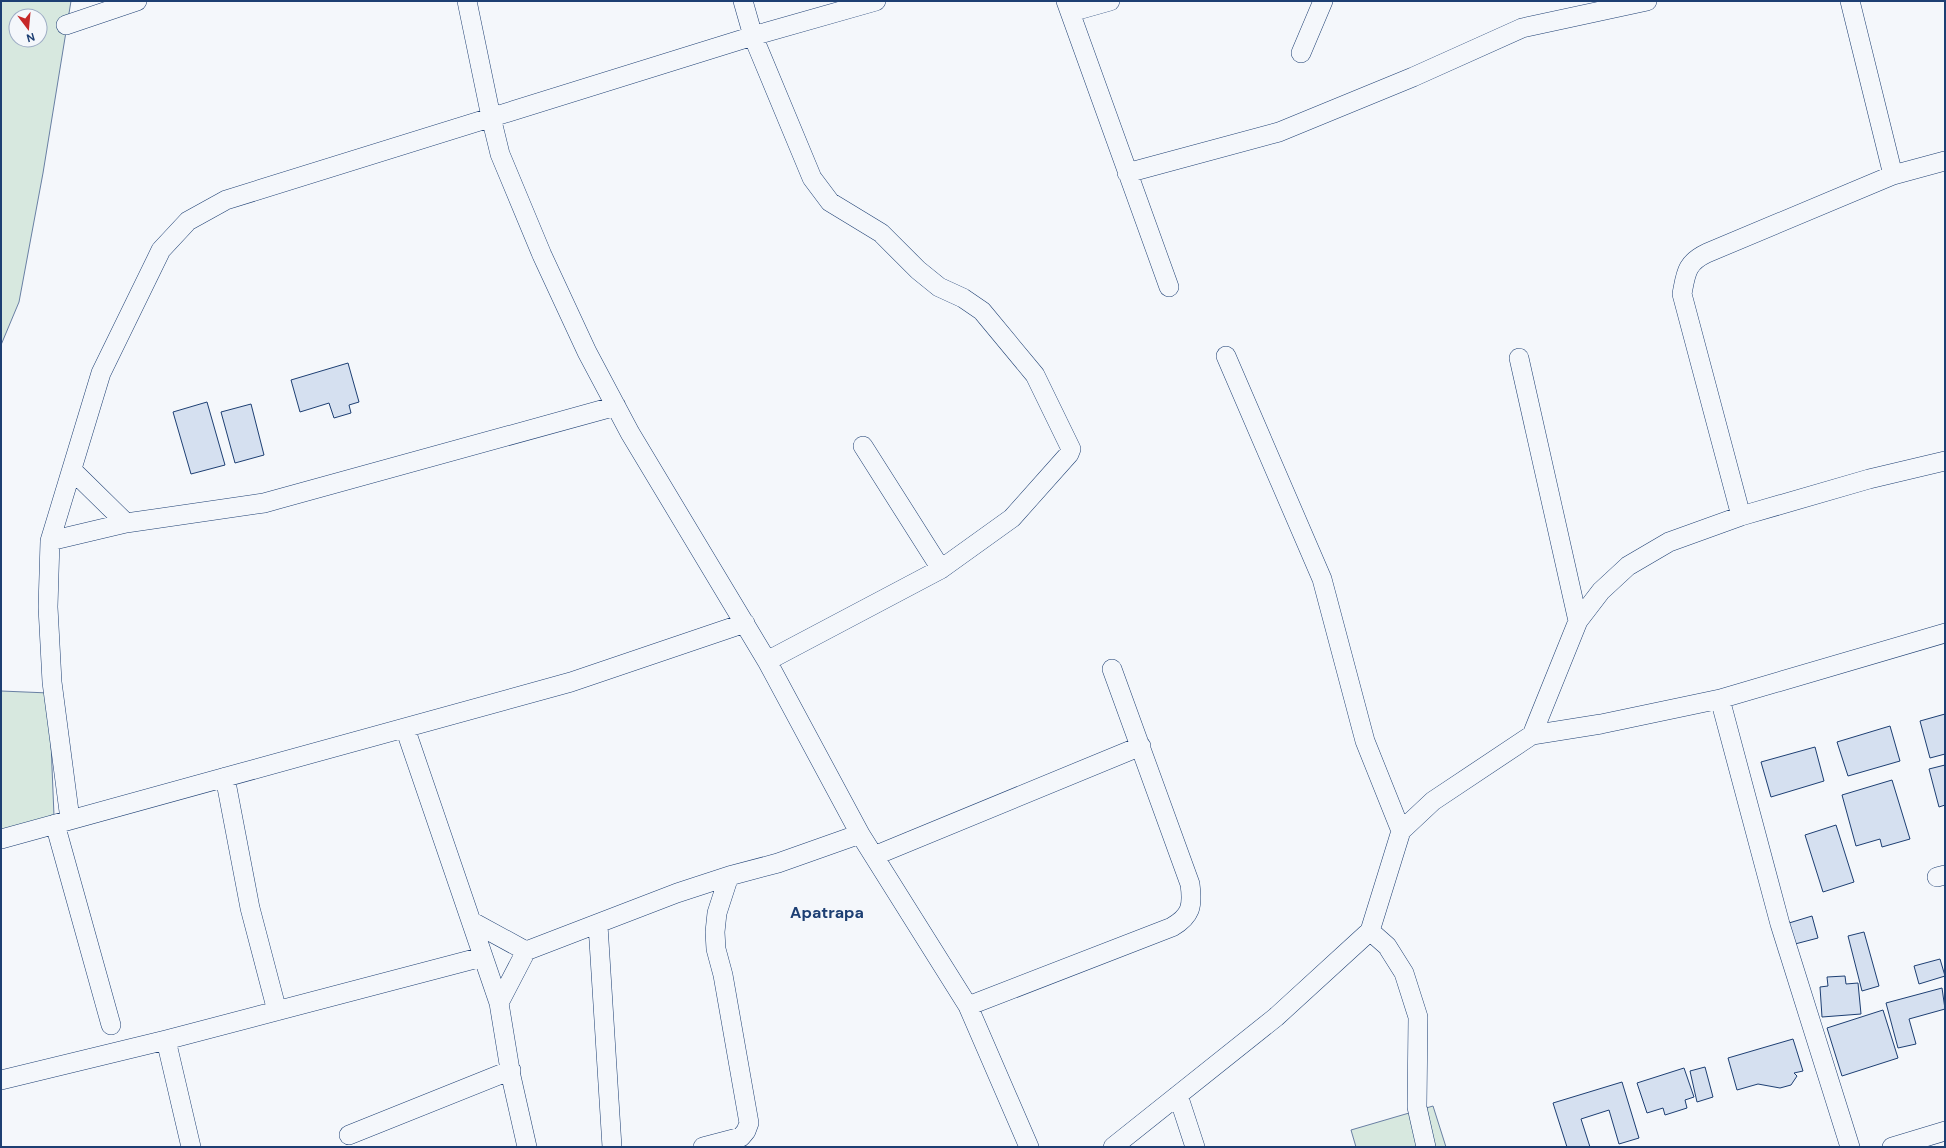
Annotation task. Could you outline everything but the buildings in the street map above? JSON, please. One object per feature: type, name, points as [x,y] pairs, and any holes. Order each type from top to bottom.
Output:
[{"type":"street","points":[[66,24],[137,1]]},
{"type":"street","points":[[467,1],[500,154],[542,255],[587,352],[630,433],[767,661],[860,834],[968,1006],[1029,1147]]},
{"type":"street","points":[[743,1],[753,36],[812,178],[830,202],[881,233],[918,270],[939,287],[963,298],[982,311],[1036,375],[1070,444],[1071,449],[1069,454],[1012,518],[941,570],[767,661]]},
{"type":"street","points":[[111,1025],[62,821],[48,607],[50,541],[101,373],[161,250],[188,221],[226,200],[753,36],[873,1]]},
{"type":"street","points":[[1110,1],[1069,6],[1168,287]]},
{"type":"street","points":[[1301,53],[1323,1]]},
{"type":"street","points":[[1127,173],[1279,132],[1413,77],[1522,28],[1604,6],[1647,1]]},
{"type":"street","points":[[1850,1],[1893,175]]},
{"type":"street","points":[[1741,516],[1682,294],[1686,271],[1695,259],[1707,253],[1893,175],[1945,161]]},
{"type":"street","points":[[1226,356],[1322,579],[1366,741],[1401,831]]},
{"type":"street","points":[[1519,358],[1578,621]]},
{"type":"street","points":[[50,541],[126,523],[264,503],[616,406]]},
{"type":"street","points":[[863,446],[941,570]]},
{"type":"street","points":[[1532,735],[1578,621],[1601,591],[1628,566],[1669,542],[1741,516],[1869,479],[1945,461]]},
{"type":"street","points":[[72,470],[126,523]]},
{"type":"street","points":[[1,839],[571,682],[745,623]]},
{"type":"street","points":[[1113,1147],[1276,1017],[1370,931],[1401,831],[1433,801],[1532,735],[1601,724],[1720,699],[1945,633]]},
{"type":"street","points":[[968,1006],[1172,927],[1182,921],[1190,910],[1192,898],[1190,884],[1112,669]]},
{"type":"street","points":[[1720,699],[1780,924],[1850,1147]]},
{"type":"street","points":[[405,728],[482,957],[499,1003],[527,1147]]},
{"type":"street","points":[[874,856],[1141,746]]},
{"type":"street","points":[[225,777],[250,908],[277,1011]]},
{"type":"street","points":[[499,1003],[526,951],[598,925],[677,893],[729,876],[778,863],[860,834]]},
{"type":"street","points":[[703,1147],[741,1137],[746,1131],[749,1122],[723,976],[716,949],[715,932],[717,913],[729,876]]},
{"type":"street","points":[[471,921],[526,951]]},
{"type":"street","points":[[598,925],[612,1147]]},
{"type":"street","points":[[1370,931],[1387,946],[1404,974],[1418,1017],[1417,1107],[1426,1147]]},
{"type":"street","points":[[1,1080],[166,1040],[482,957]]},
{"type":"street","points":[[166,1040],[191,1147]]},
{"type":"street","points":[[349,1135],[511,1070]]},
{"type":"street","points":[[1178,1095],[1195,1147]]},
{"type":"street","points":[[1892,1147],[1945,1131]]},
{"type":"shaded area","points":[[1,1],[71,1],[43,173],[19,302],[1,345]]},
{"type":"shaded area","points":[[1,691],[49,693],[54,816],[1,830]]},
{"type":"shaded area","points":[[1433,1106],[1446,1147],[1356,1147],[1351,1130]]},
{"type":"district","name":"Apatrapa","points":[[827,912]]}]
